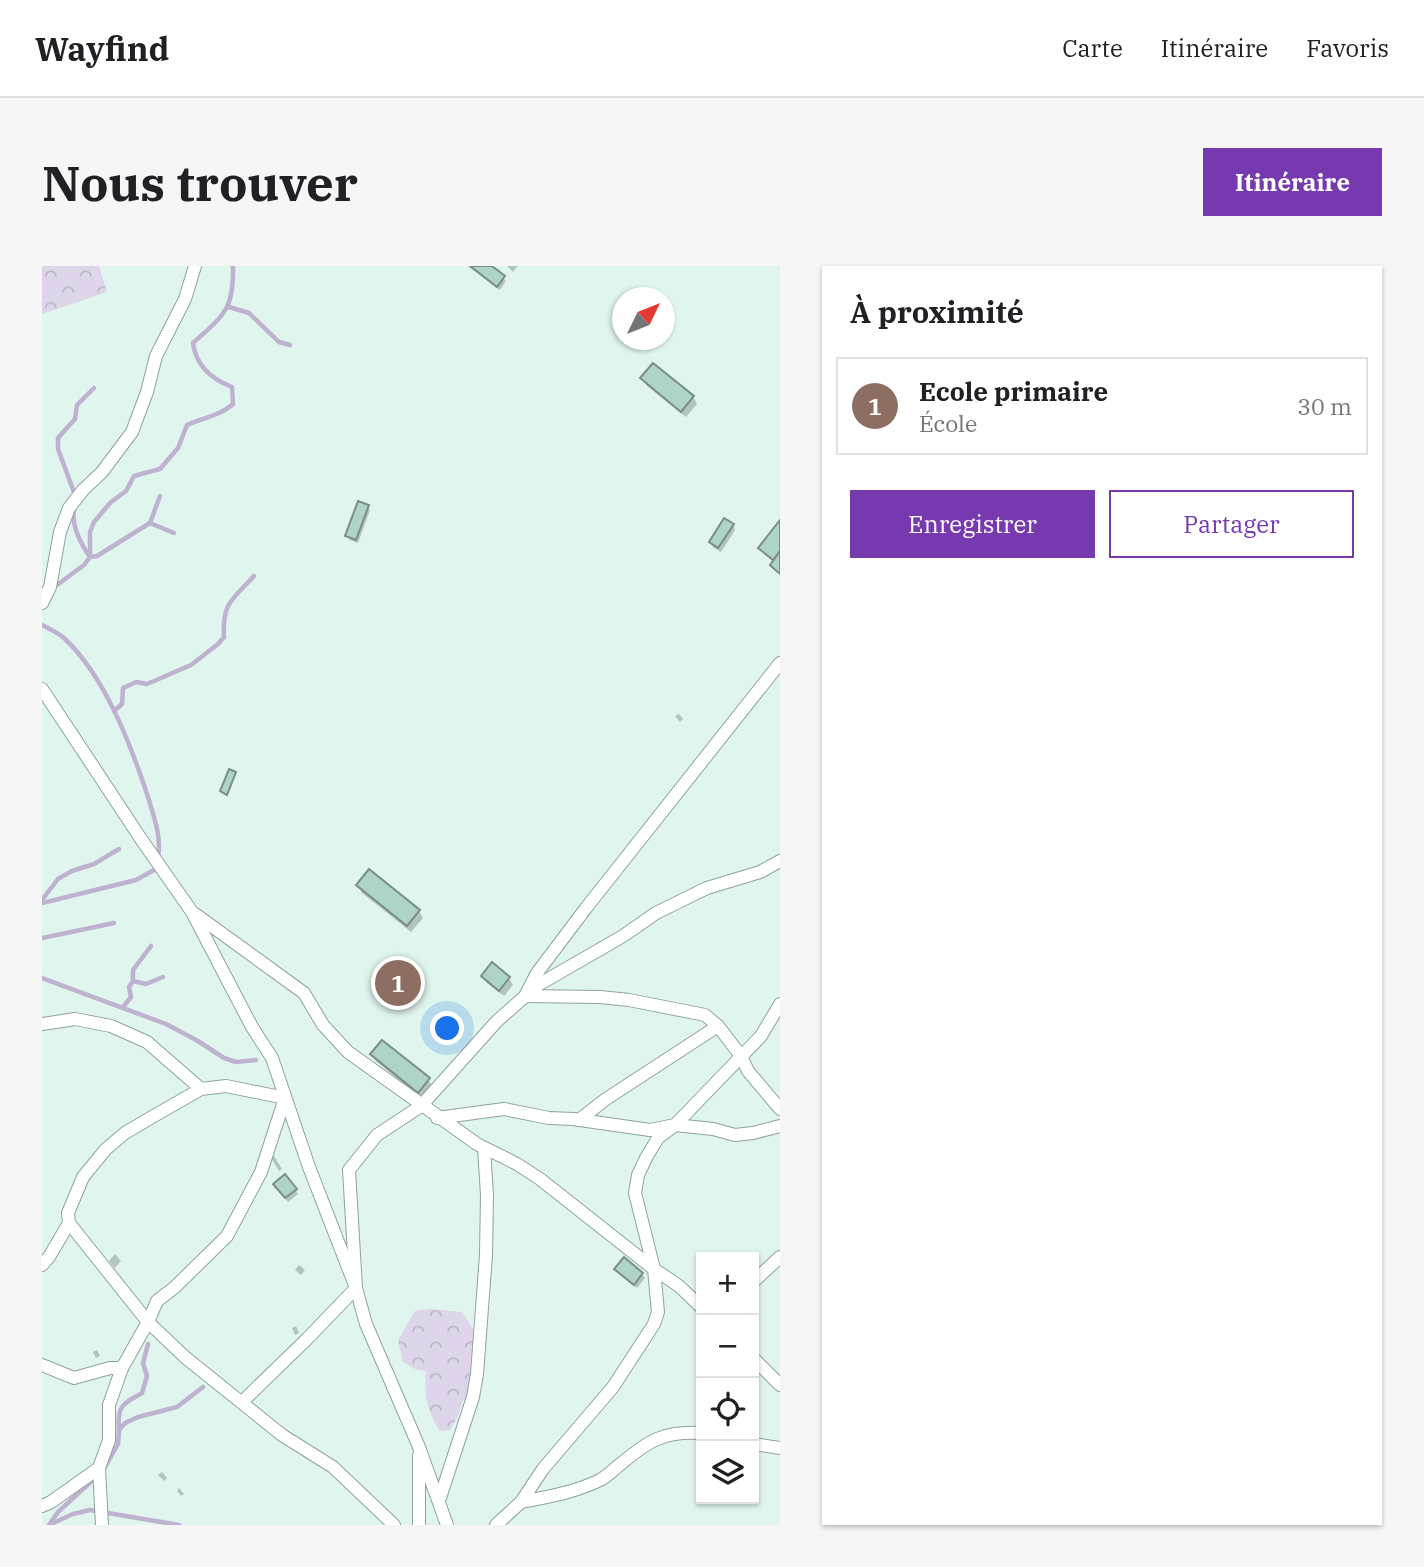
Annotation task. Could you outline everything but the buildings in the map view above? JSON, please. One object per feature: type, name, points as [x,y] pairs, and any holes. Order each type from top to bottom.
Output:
[{"type":"street","points":[[42,603],[55,569],[60,532],[69,508],[102,472],[132,432],[147,392],[156,356],[185,299],[195,266]]},
{"type":"street","points":[[525,996],[537,973],[586,908],[780,663]]},
{"type":"street","points":[[42,689],[192,912],[252,1027],[272,1058],[309,1167],[356,1288],[366,1324],[419,1447],[447,1525]]},
{"type":"street","points":[[242,1402],[356,1288],[349,1170],[377,1135],[421,1106],[482,1037],[538,985],[623,936],[656,913],[707,888],[760,873],[780,861]]},
{"type":"street","points":[[192,912],[304,993],[323,1025],[348,1052],[437,1118],[540,1179],[653,1269],[679,1286],[696,1302]]},
{"type":"street","points":[[525,996],[600,997],[700,1013],[713,1020],[741,1056],[748,1071],[780,1109]]},
{"type":"street","points":[[496,1525],[521,1502],[559,1448],[613,1387],[654,1324],[658,1312],[653,1269],[635,1193],[638,1175],[646,1158],[658,1138],[675,1125],[761,1036],[780,1004]]},
{"type":"street","points":[[42,1024],[75,1019],[111,1027],[147,1042],[201,1089]]},
{"type":"street","points":[[579,1120],[606,1099],[718,1026]]},
{"type":"street","points":[[285,1098],[226,1086],[201,1089],[125,1133],[106,1149],[83,1177],[68,1213],[69,1223],[148,1322],[187,1358],[282,1435],[333,1467],[394,1525]]},
{"type":"street","points":[[102,1525],[99,1468],[109,1440],[109,1405],[122,1368],[157,1301],[227,1236],[261,1172],[285,1098]]},
{"type":"street","points":[[437,1118],[504,1109],[549,1118],[642,1130],[663,1129],[675,1125],[713,1129],[735,1135],[780,1126]]},
{"type":"street","points":[[439,1502],[473,1397],[477,1374],[486,1255],[487,1195],[484,1148]]},
{"type":"street","points":[[42,1265],[69,1223]]},
{"type":"street","points":[[759,1276],[780,1257]]},
{"type":"street","points":[[759,1364],[780,1385]]},
{"type":"street","points":[[42,1365],[74,1378],[110,1368],[122,1368]]},
{"type":"street","points":[[521,1502],[552,1496],[603,1479],[644,1445],[664,1435],[696,1433]]},
{"type":"street","points":[[759,1445],[780,1448]]},
{"type":"street","points":[[419,1447],[419,1525]]},
{"type":"street","points":[[42,1506],[99,1468]]},
{"type":"green space","points":[[42,266],[99,266],[107,292],[42,314]]},
{"type":"green space","points":[[430,1309],[462,1312],[473,1329],[477,1374],[473,1397],[463,1400],[450,1430],[440,1431],[427,1402],[426,1371],[417,1370],[403,1362],[398,1340],[415,1311]]},
{"type":"waterway","points":[[57,585],[84,565],[90,557],[90,532],[94,522],[111,502],[126,491],[134,476],[160,469],[178,448],[187,425],[217,414],[233,404],[232,387],[206,371],[197,358],[193,343],[225,310],[232,293],[233,266]]},
{"type":"waterway","points":[[229,307],[249,313],[279,342],[290,345]]},
{"type":"waterway","points":[[75,495],[58,449],[58,438],[75,419],[77,405],[94,388]]},
{"type":"waterway","points":[[150,523],[160,496]]},
{"type":"waterway","points":[[74,510],[75,529],[90,557],[97,556],[150,523],[174,533]]},
{"type":"waterway","points":[[114,711],[122,704],[123,688],[136,682],[147,684],[191,665],[218,644],[224,637],[225,617],[230,603],[254,576]]},
{"type":"waterway","points":[[42,625],[63,637],[79,654],[115,712],[152,809],[158,834],[158,857]]},
{"type":"waterway","points":[[42,900],[58,879],[94,864],[119,849]]},
{"type":"waterway","points":[[42,903],[136,880],[156,869],[156,865]]},
{"type":"waterway","points":[[42,938],[114,923]]},
{"type":"waterway","points":[[123,1007],[131,997],[129,987],[133,981],[133,970],[151,946]]},
{"type":"waterway","points":[[133,981],[146,984],[163,977]]},
{"type":"waterway","points":[[42,978],[166,1024],[224,1058],[236,1062],[256,1060]]},
{"type":"waterway","points":[[119,1430],[122,1407],[142,1393],[147,1376],[143,1363],[148,1344]]},
{"type":"waterway","points":[[104,1469],[118,1444],[119,1430],[125,1423],[177,1407],[203,1387]]},
{"type":"waterway","points":[[49,1525],[58,1512],[95,1478]]},
{"type":"waterway","points":[[51,1524],[90,1510],[179,1525]]},
{"type":"place","name":"Ecole primaire","points":[[398,983]]}]
